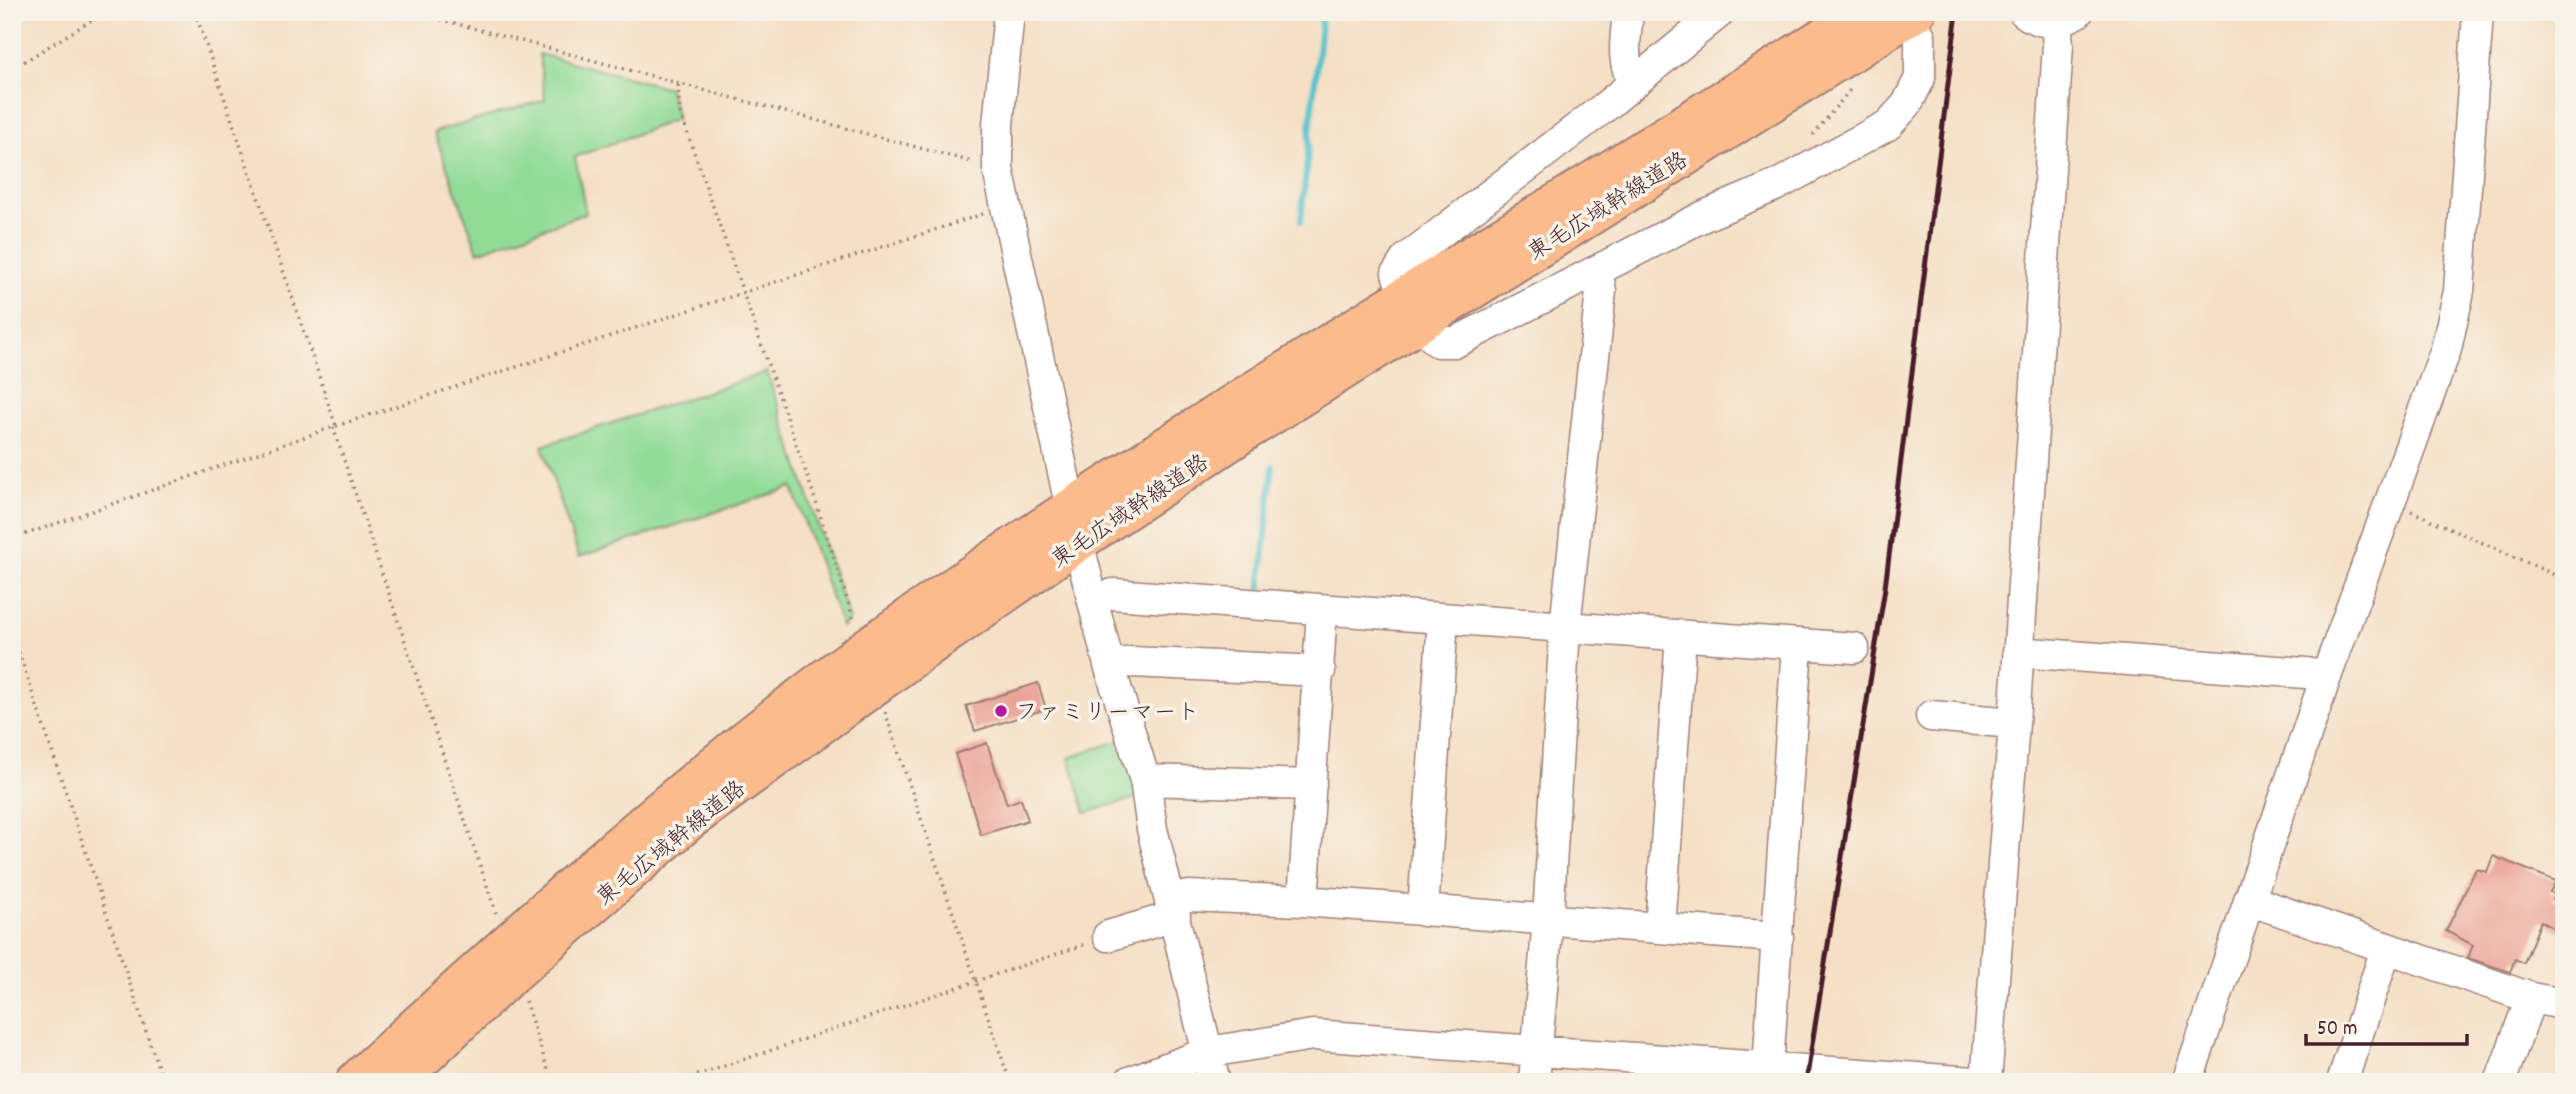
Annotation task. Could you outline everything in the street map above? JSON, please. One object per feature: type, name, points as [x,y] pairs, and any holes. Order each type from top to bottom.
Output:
[{"type":"highway","name":"東毛広域幹線道路","points":[[355,1082],[627,836],[871,645],[1074,524],[1246,432],[1612,166],[1862,12]]},
{"type":"highway","name":"東毛広域幹線道路","points":[[1412,312],[1600,208],[1918,24]]},
{"type":"highway","name":"東毛広域幹線道路","points":[[397,1082],[508,978],[690,820],[1074,524]]},
{"type":"street","points":[[1009,12],[998,125],[998,169],[1074,524],[1109,665],[1145,780],[1152,830],[1215,1082]]},
{"type":"street","points":[[1628,12],[1624,57],[1626,70],[1634,83]]},
{"type":"street","points":[[1720,12],[1634,83],[1405,259],[1397,273],[1412,312],[1438,342],[1456,342],[1704,216],[1777,185],[1888,125],[1907,104],[1920,78],[1918,24]]},
{"type":"street","points":[[1986,1082],[2014,723],[2058,45],[2067,17],[2042,22],[2024,12]]},
{"type":"street","points":[[2187,1082],[2326,677],[2446,349],[2459,291],[2479,12]]},
{"type":"street","points":[[1534,1082],[1548,919],[1565,628],[1601,291],[1597,271]]},
{"type":"street","points":[[1113,594],[1797,646],[1854,648]]},
{"type":"street","points":[[1303,901],[1322,610]]},
{"type":"street","points":[[1423,911],[1443,619]]},
{"type":"street","points":[[1660,928],[1681,636]]},
{"type":"street","points":[[1769,1074],[1797,646]]},
{"type":"street","points":[[2018,652],[2306,673],[2326,677]]},
{"type":"street","points":[[1109,665],[1132,662],[1320,671]]},
{"type":"street","points":[[1931,716],[2014,723]]},
{"type":"street","points":[[1145,780],[1311,785]]},
{"type":"street","points":[[1108,936],[1172,908],[1189,896],[1303,901],[1778,937]]},
{"type":"street","points":[[2249,900],[2530,998],[2564,1004]]},
{"type":"street","points":[[2342,1082],[2386,949]]},
{"type":"street","points":[[2500,1082],[2530,998]]},
{"type":"street","points":[[1129,1082],[1209,1052],[1314,1035],[1536,1050],[1769,1074],[1972,1082]]},
{"type":"path","points":[[12,69],[105,12]]},
{"type":"path","points":[[195,12],[498,916]]},
{"type":"path","points":[[413,12],[998,169]]},
{"type":"path","points":[[678,85],[680,111],[856,624]]},
{"type":"path","points":[[1810,139],[1851,89]]},
{"type":"path","points":[[12,539],[335,427],[743,291],[1006,207]]},
{"type":"path","points":[[2390,502],[2564,579]]},
{"type":"path","points":[[12,632],[163,1082]]},
{"type":"path","points":[[886,715],[1010,1082]]},
{"type":"path","points":[[677,1082],[1108,936]]},
{"type":"path","points":[[529,1014],[552,1082]]},
{"type":"green space","points":[[539,54],[669,88],[677,119],[575,157],[586,213],[478,252],[434,132],[545,100]]},
{"type":"green space","points":[[767,372],[849,619],[842,627],[792,487],[579,557],[542,446]]},
{"type":"green space","points":[[1121,740],[1139,797],[1086,813],[1069,758]]},
{"type":"building","points":[[1038,683],[1046,709],[975,731],[966,706]]},
{"type":"building","points":[[987,743],[1007,804],[1021,799],[1028,820],[981,835],[955,754]]},
{"type":"building","points":[[2493,856],[2556,881],[2550,892],[2555,895],[2552,899],[2564,905],[2564,934],[2541,921],[2524,963],[2515,959],[2510,972],[2468,958],[2473,945],[2446,931],[2476,869],[2487,872]]},
{"type":"waterway","points":[[1301,221],[1322,12]]},
{"type":"waterway","points":[[1260,591],[1273,466]]},
{"type":"railway","points":[[1806,1082],[1885,588],[1957,12]]},
{"type":"place","name":"ファミリーマート","points":[[1001,711]]}]
